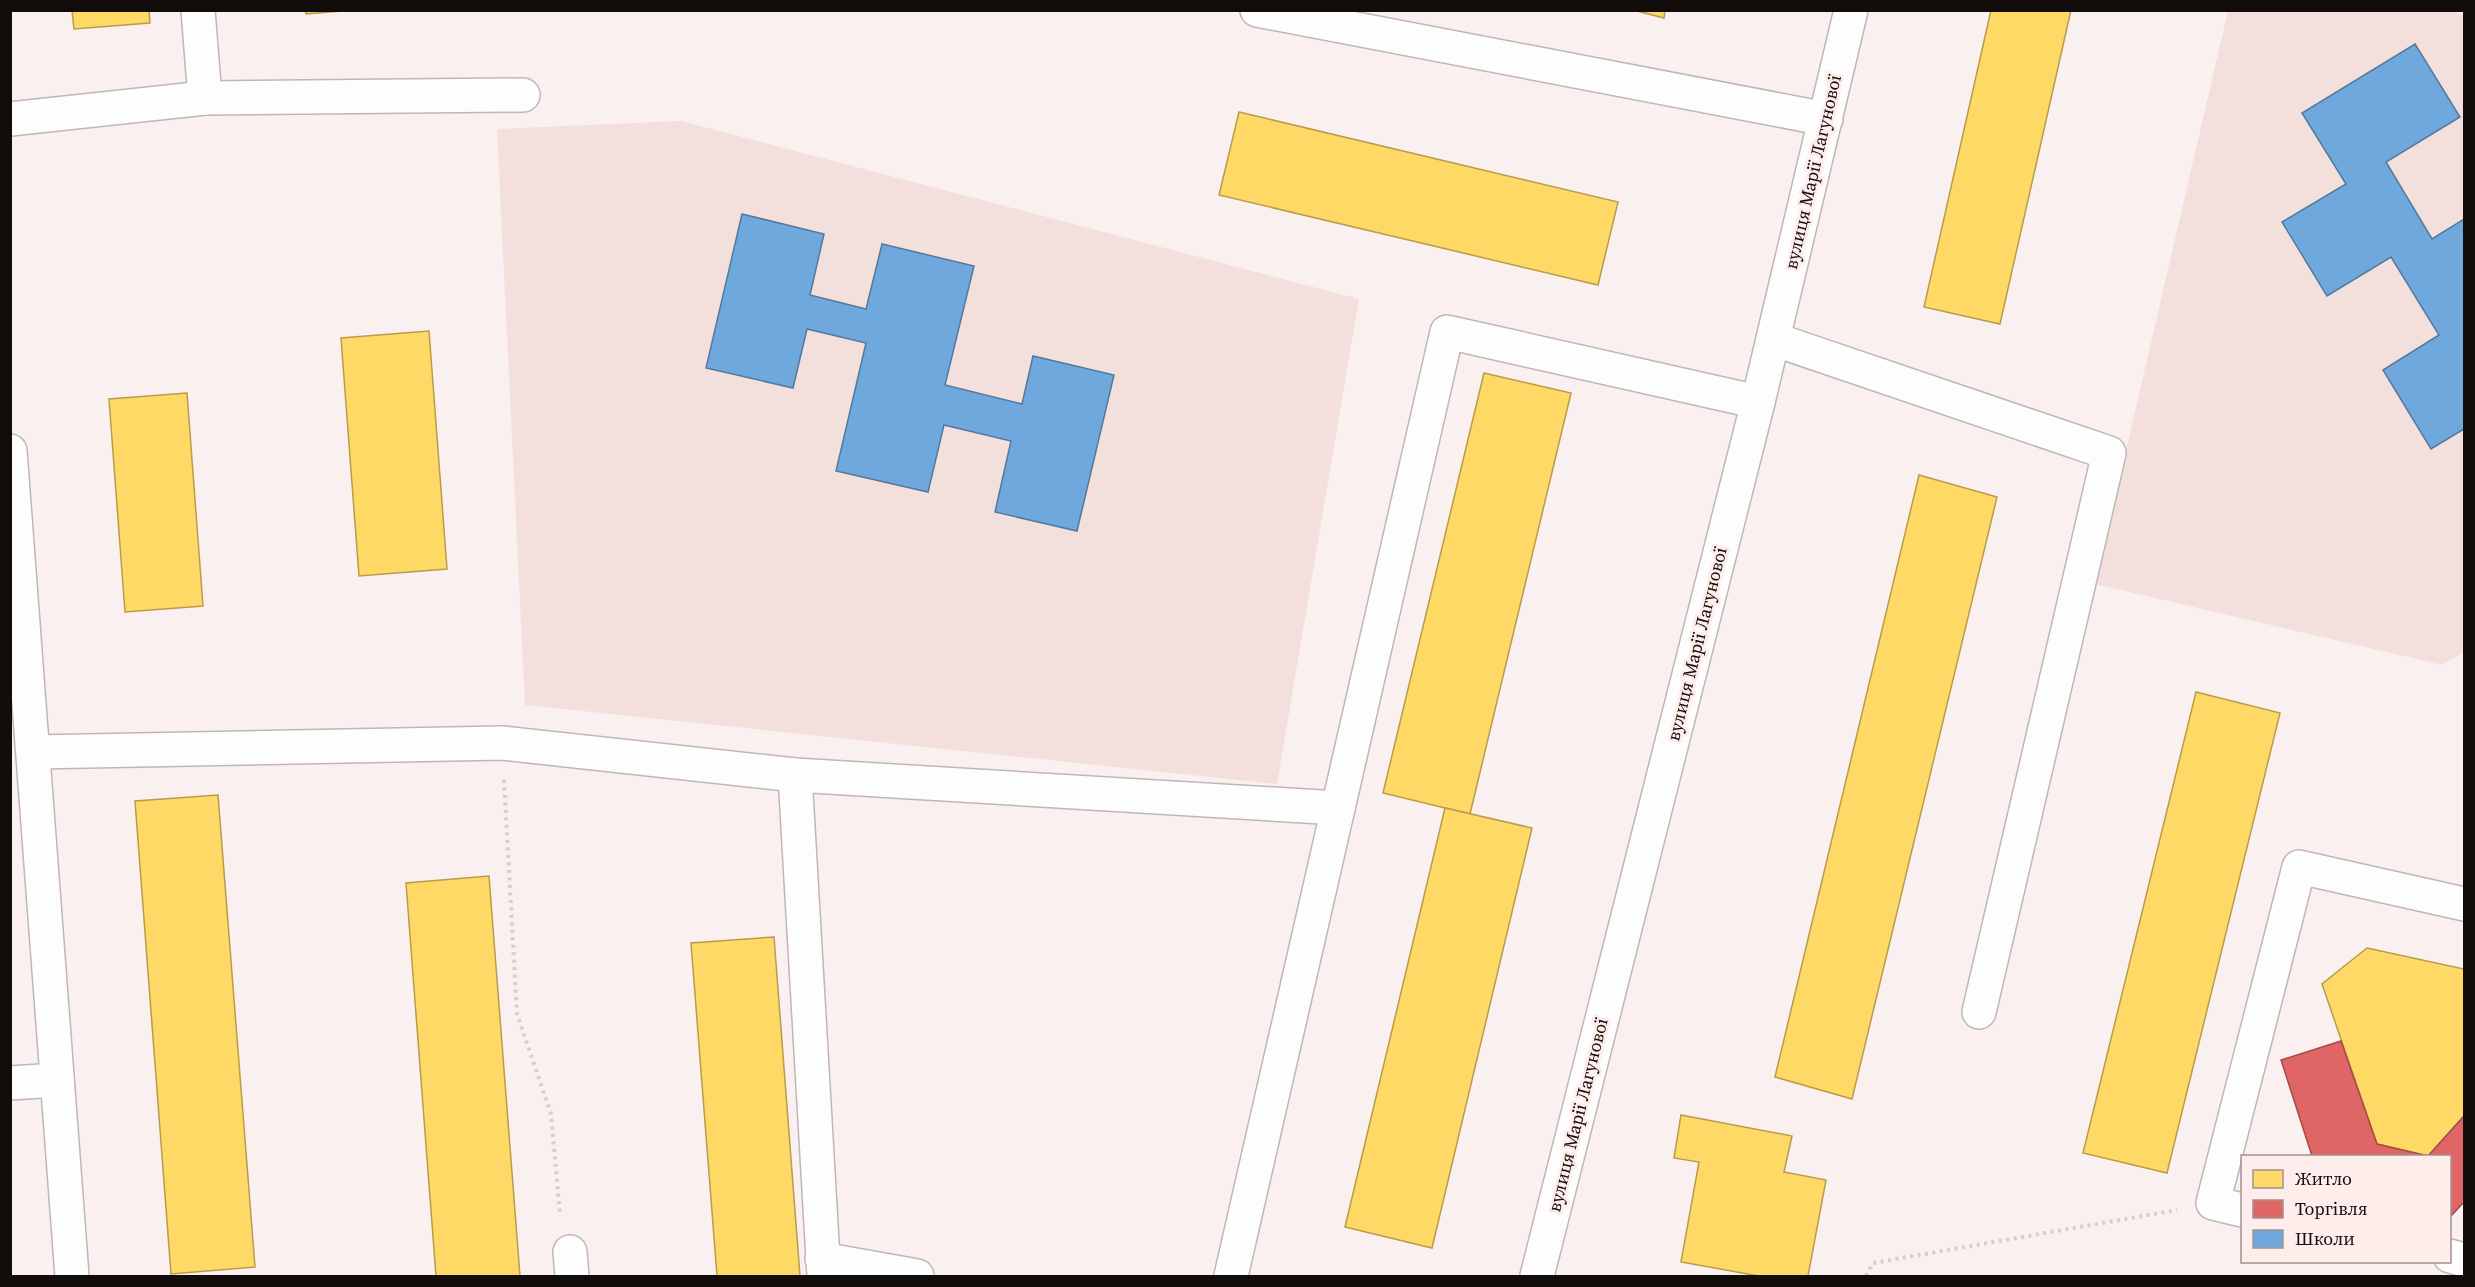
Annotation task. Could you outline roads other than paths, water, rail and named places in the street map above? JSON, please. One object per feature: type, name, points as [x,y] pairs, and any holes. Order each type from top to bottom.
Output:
[{"type":"street","points":[[198,10],[205,98]]},
{"type":"street","points":[[1257,10],[1826,119]]},
{"type":"street","name":"вулиця Марії Лагунової","points":[[1537,1276],[1758,402],[1851,10]]},
{"type":"street","points":[[10,119],[205,98],[523,95]]},
{"type":"street","points":[[1231,1276],[1447,332],[1758,402]]},
{"type":"street","points":[[1773,339],[2109,453],[1979,1012]]},
{"type":"street","points":[[10,451],[35,752],[72,1276]]},
{"type":"street","points":[[35,752],[502,743],[795,775],[1338,808]]},
{"type":"street","points":[[795,775],[823,1268],[917,1276]]},
{"type":"street","points":[[2228,1207],[2299,867],[2464,904]]},
{"type":"street","points":[[10,1083],[57,1080]]}]
